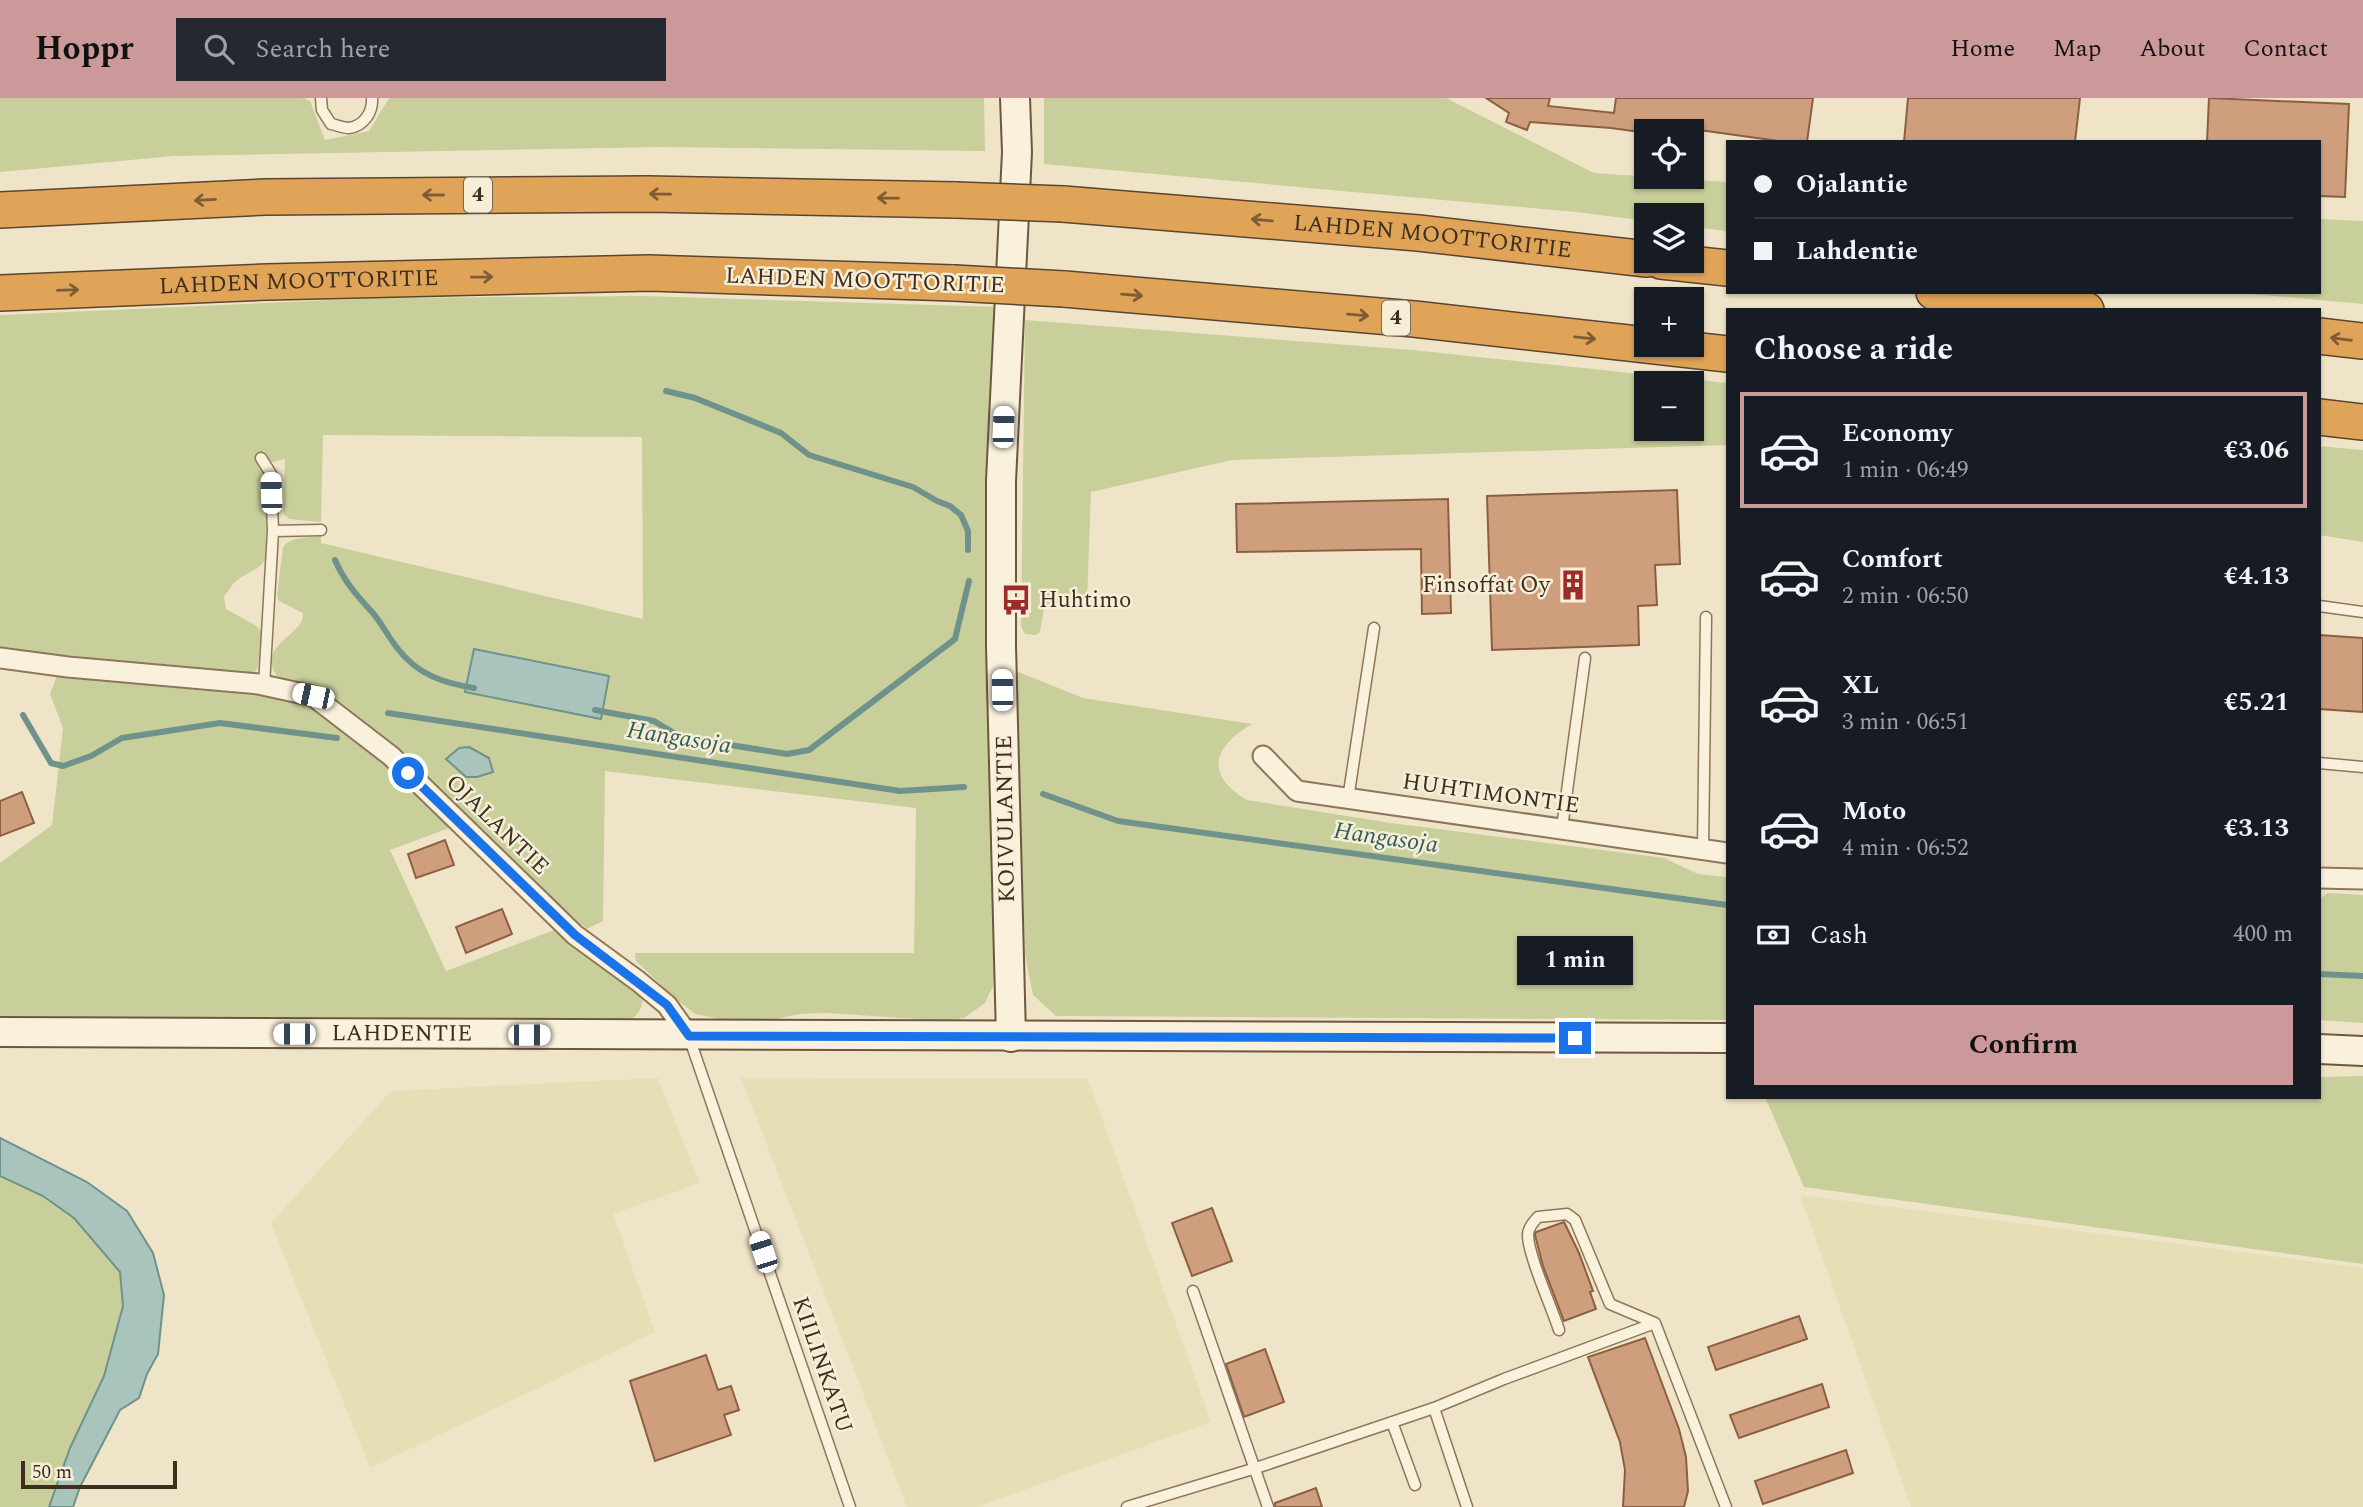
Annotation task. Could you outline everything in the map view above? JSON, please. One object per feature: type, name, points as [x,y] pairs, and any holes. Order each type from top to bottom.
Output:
[{"type":"highway","name":"LAHDEN MOOTTORITIE","points":[[0,210],[279,197],[648,194],[956,200],[1063,204],[1418,233],[1634,258]]},
{"type":"highway","points":[[1704,266],[1726,268]]},
{"type":"highway","name":"LAHDEN MOOTTORITIE","points":[[0,293],[267,282],[649,274],[954,283],[1064,289],[1414,319],[1726,354]]},
{"type":"highway","points":[[1951,294],[2069,308]]},
{"type":"highway","points":[[2321,336],[2363,341]]},
{"type":"highway","points":[[2321,417],[2363,422]]},
{"type":"main road","name":"KOIVULANTIE","points":[[1011,1037],[1001,646],[1001,481],[1017,152],[1015,98]]},
{"type":"main road","name":"LAHDENTIE","points":[[0,1032],[1726,1038]]},
{"type":"main road","points":[[2321,1049],[2363,1051]]},
{"type":"street","name":"OJALANTIE","points":[[0,658],[264,685],[313,696],[391,756],[575,935],[667,1005],[689,1036]]},
{"type":"street","name":"HUHTIMONTIE","points":[[1263,756],[1297,790],[1726,853]]},
{"type":"street","points":[[2321,878],[2363,879]]},
{"type":"lane","points":[[321,98],[322,110],[331,124],[349,128],[365,121],[373,106],[372,98]]},
{"type":"lane","points":[[261,458],[271,474],[273,531],[264,685]]},
{"type":"lane","points":[[273,531],[321,530]]},
{"type":"lane","points":[[2321,606],[2363,612]]},
{"type":"lane","points":[[1703,850],[1706,617]]},
{"type":"lane","points":[[1348,799],[1374,628]]},
{"type":"lane","points":[[1562,828],[1585,658]]},
{"type":"lane","points":[[2321,763],[2363,767]]},
{"type":"lane","name":"KIILINKATU","points":[[689,1036],[850,1507]]},
{"type":"lane","points":[[1559,1330],[1532,1254],[1528,1234],[1532,1222],[1538,1217],[1567,1214],[1575,1220],[1610,1304],[1655,1323],[1726,1507]]},
{"type":"lane","points":[[1193,1291],[1268,1507]]},
{"type":"lane","points":[[1126,1507],[1256,1468],[1434,1408],[1655,1323]]},
{"type":"lane","points":[[1434,1408],[1467,1507]]},
{"type":"lane","points":[[1392,1422],[1415,1485]]},
{"type":"shaded area","points":[[658,1078],[700,1183],[613,1214],[655,1332],[370,1468],[271,1223],[391,1091]]},
{"type":"shaded area","points":[[741,1078],[1088,1079],[1211,1422],[977,1507],[907,1507]]},
{"type":"shaded area","points":[[1800,1195],[2363,1268],[2363,1507],[1911,1507]]},
{"type":"green space","points":[[0,98],[303,98],[310,101],[325,140],[369,131],[389,98],[984,98],[985,151],[660,147],[174,156],[0,172]]},
{"type":"green space","points":[[1044,98],[1446,98],[1594,173],[1634,176],[1634,189],[1704,189],[1704,180],[1726,182],[1726,231],[1704,228],[1704,203],[1634,203],[1634,219],[1044,164]]},
{"type":"green space","points":[[2321,219],[2363,221],[2363,304],[2252,294],[2321,294]]},
{"type":"green space","points":[[644,296],[998,307],[995,959],[993,986],[985,1003],[964,1018],[947,1021],[826,1013],[800,1014],[771,1020],[724,1020],[695,1014],[636,961],[635,953],[914,953],[916,808],[605,771],[603,921],[587,929],[492,847],[338,701],[294,681],[280,680],[273,668],[275,650],[296,629],[303,613],[279,601],[277,595],[283,547],[286,543],[300,538],[321,536],[321,543],[643,619],[642,437],[323,435],[321,522],[289,519],[283,513],[285,459],[262,465],[269,511],[270,539],[267,557],[256,569],[237,580],[224,597],[226,609],[261,631],[258,667],[254,673],[244,676],[68,658],[0,647],[0,315],[379,298]]},
{"type":"green space","points":[[1025,320],[1413,350],[1634,373],[1634,441],[1704,441],[1704,381],[1726,383],[1726,445],[1232,460],[1091,492],[1087,603],[1045,604],[1040,632],[1036,635],[1025,634],[1021,626]]},
{"type":"green space","points":[[2321,446],[2363,450],[2363,542],[2321,535]]},
{"type":"green space","points":[[1016,671],[1083,698],[1252,724],[1229,742],[1219,761],[1219,771],[1224,780],[1247,800],[1391,823],[1664,858],[1698,874],[1726,877],[1726,1020],[1056,1016],[1033,995],[1025,955]]},
{"type":"green space","points":[[57,675],[258,692],[310,703],[401,773],[449,828],[390,850],[446,971],[557,929],[643,996],[638,1012],[625,1021],[0,1017],[0,863],[52,825],[63,728],[50,694]]},
{"type":"green space","points":[[2328,893],[2363,895],[2363,1023],[2321,1020],[2321,898]]},
{"type":"green space","points":[[2363,1076],[2363,1264],[1804,1187],[1766,1099],[2321,1099],[2321,1077]]},
{"type":"green space","points":[[0,1175],[43,1196],[74,1218],[102,1247],[120,1271],[123,1306],[104,1376],[70,1448],[49,1507],[0,1507]]},
{"type":"water","points":[[474,649],[609,676],[601,719],[465,692]]},
{"type":"water","points":[[469,747],[489,758],[493,772],[466,777],[446,759],[459,748]]},
{"type":"water","points":[[0,1138],[87,1182],[127,1211],[153,1253],[164,1295],[158,1354],[147,1374],[139,1398],[120,1410],[80,1487],[73,1507],[49,1507],[70,1448],[104,1376],[123,1306],[120,1272],[74,1218],[43,1196],[0,1176]]},
{"type":"building","points":[[1486,98],[1550,98],[1548,106],[1614,113],[1616,98],[1813,98],[1807,140],[1771,140],[1704,131],[1704,119],[1634,119],[1634,131],[1530,122],[1527,130],[1506,122],[1509,113]]},
{"type":"building","points":[[1908,98],[2080,98],[2075,140],[1904,140]]},
{"type":"building","points":[[2209,98],[2349,104],[2345,197],[2321,196],[2321,140],[2207,140]]},
{"type":"building","name":"Finsoffat Oy","points":[[1677,490],[1680,564],[1655,565],[1657,605],[1638,606],[1639,645],[1492,650],[1487,496]]},
{"type":"building","points":[[1448,499],[1451,613],[1422,614],[1421,549],[1237,552],[1236,504]]},
{"type":"building","points":[[2321,635],[2363,638],[2363,712],[2321,709]]},
{"type":"building","points":[[22,792],[34,823],[0,836],[0,801]]},
{"type":"building","points":[[445,840],[454,865],[416,878],[408,854]]},
{"type":"building","points":[[502,909],[512,934],[466,953],[456,927]]},
{"type":"building","points":[[1212,1208],[1232,1261],[1192,1276],[1172,1223]]},
{"type":"building","points":[[1564,1222],[1593,1291],[1590,1292],[1596,1309],[1564,1321],[1543,1266],[1535,1235],[1536,1232]]},
{"type":"building","points":[[1799,1316],[1807,1339],[1716,1370],[1708,1347]]},
{"type":"building","points":[[1645,1338],[1679,1429],[1686,1457],[1688,1491],[1684,1507],[1623,1507],[1625,1470],[1620,1442],[1588,1357]]},
{"type":"building","points":[[1265,1349],[1284,1402],[1244,1417],[1226,1364]]},
{"type":"building","points":[[706,1355],[718,1390],[731,1386],[739,1410],[724,1415],[731,1435],[655,1461],[630,1381]]},
{"type":"building","points":[[1822,1384],[1829,1407],[1739,1438],[1730,1415]]},
{"type":"building","points":[[1846,1450],[1853,1473],[1763,1504],[1755,1481]]},
{"type":"building","points":[[1316,1488],[1322,1507],[1275,1507],[1275,1503]]},
{"type":"waterway","points":[[666,391],[695,398],[781,433],[809,455],[913,487],[950,506],[961,515],[968,531],[968,550]]},
{"type":"waterway","points":[[335,560],[351,588],[406,658],[432,676],[474,688]]},
{"type":"waterway","points":[[595,710],[654,721],[674,733],[692,739],[787,754],[809,750],[955,639],[969,581]]},
{"type":"waterway","name":"Hangasoja","points":[[388,713],[900,791],[964,787]]},
{"type":"waterway","name":"Hangasoja","points":[[23,715],[51,763],[63,766],[91,756],[122,738],[220,723],[337,738]]},
{"type":"waterway","name":"Hangasoja","points":[[1043,794],[1118,821],[1726,905]]},
{"type":"waterway","name":"Hangasoja","points":[[2321,974],[2363,976]]},
{"type":"place","name":"Finsoffat Oy","points":[[1573,585]]},
{"type":"place","name":"Huhtimo","points":[[1016,600]]},
{"type":"route","points":[[408,773],[575,935],[667,1005],[689,1036],[1575,1038]]}]
